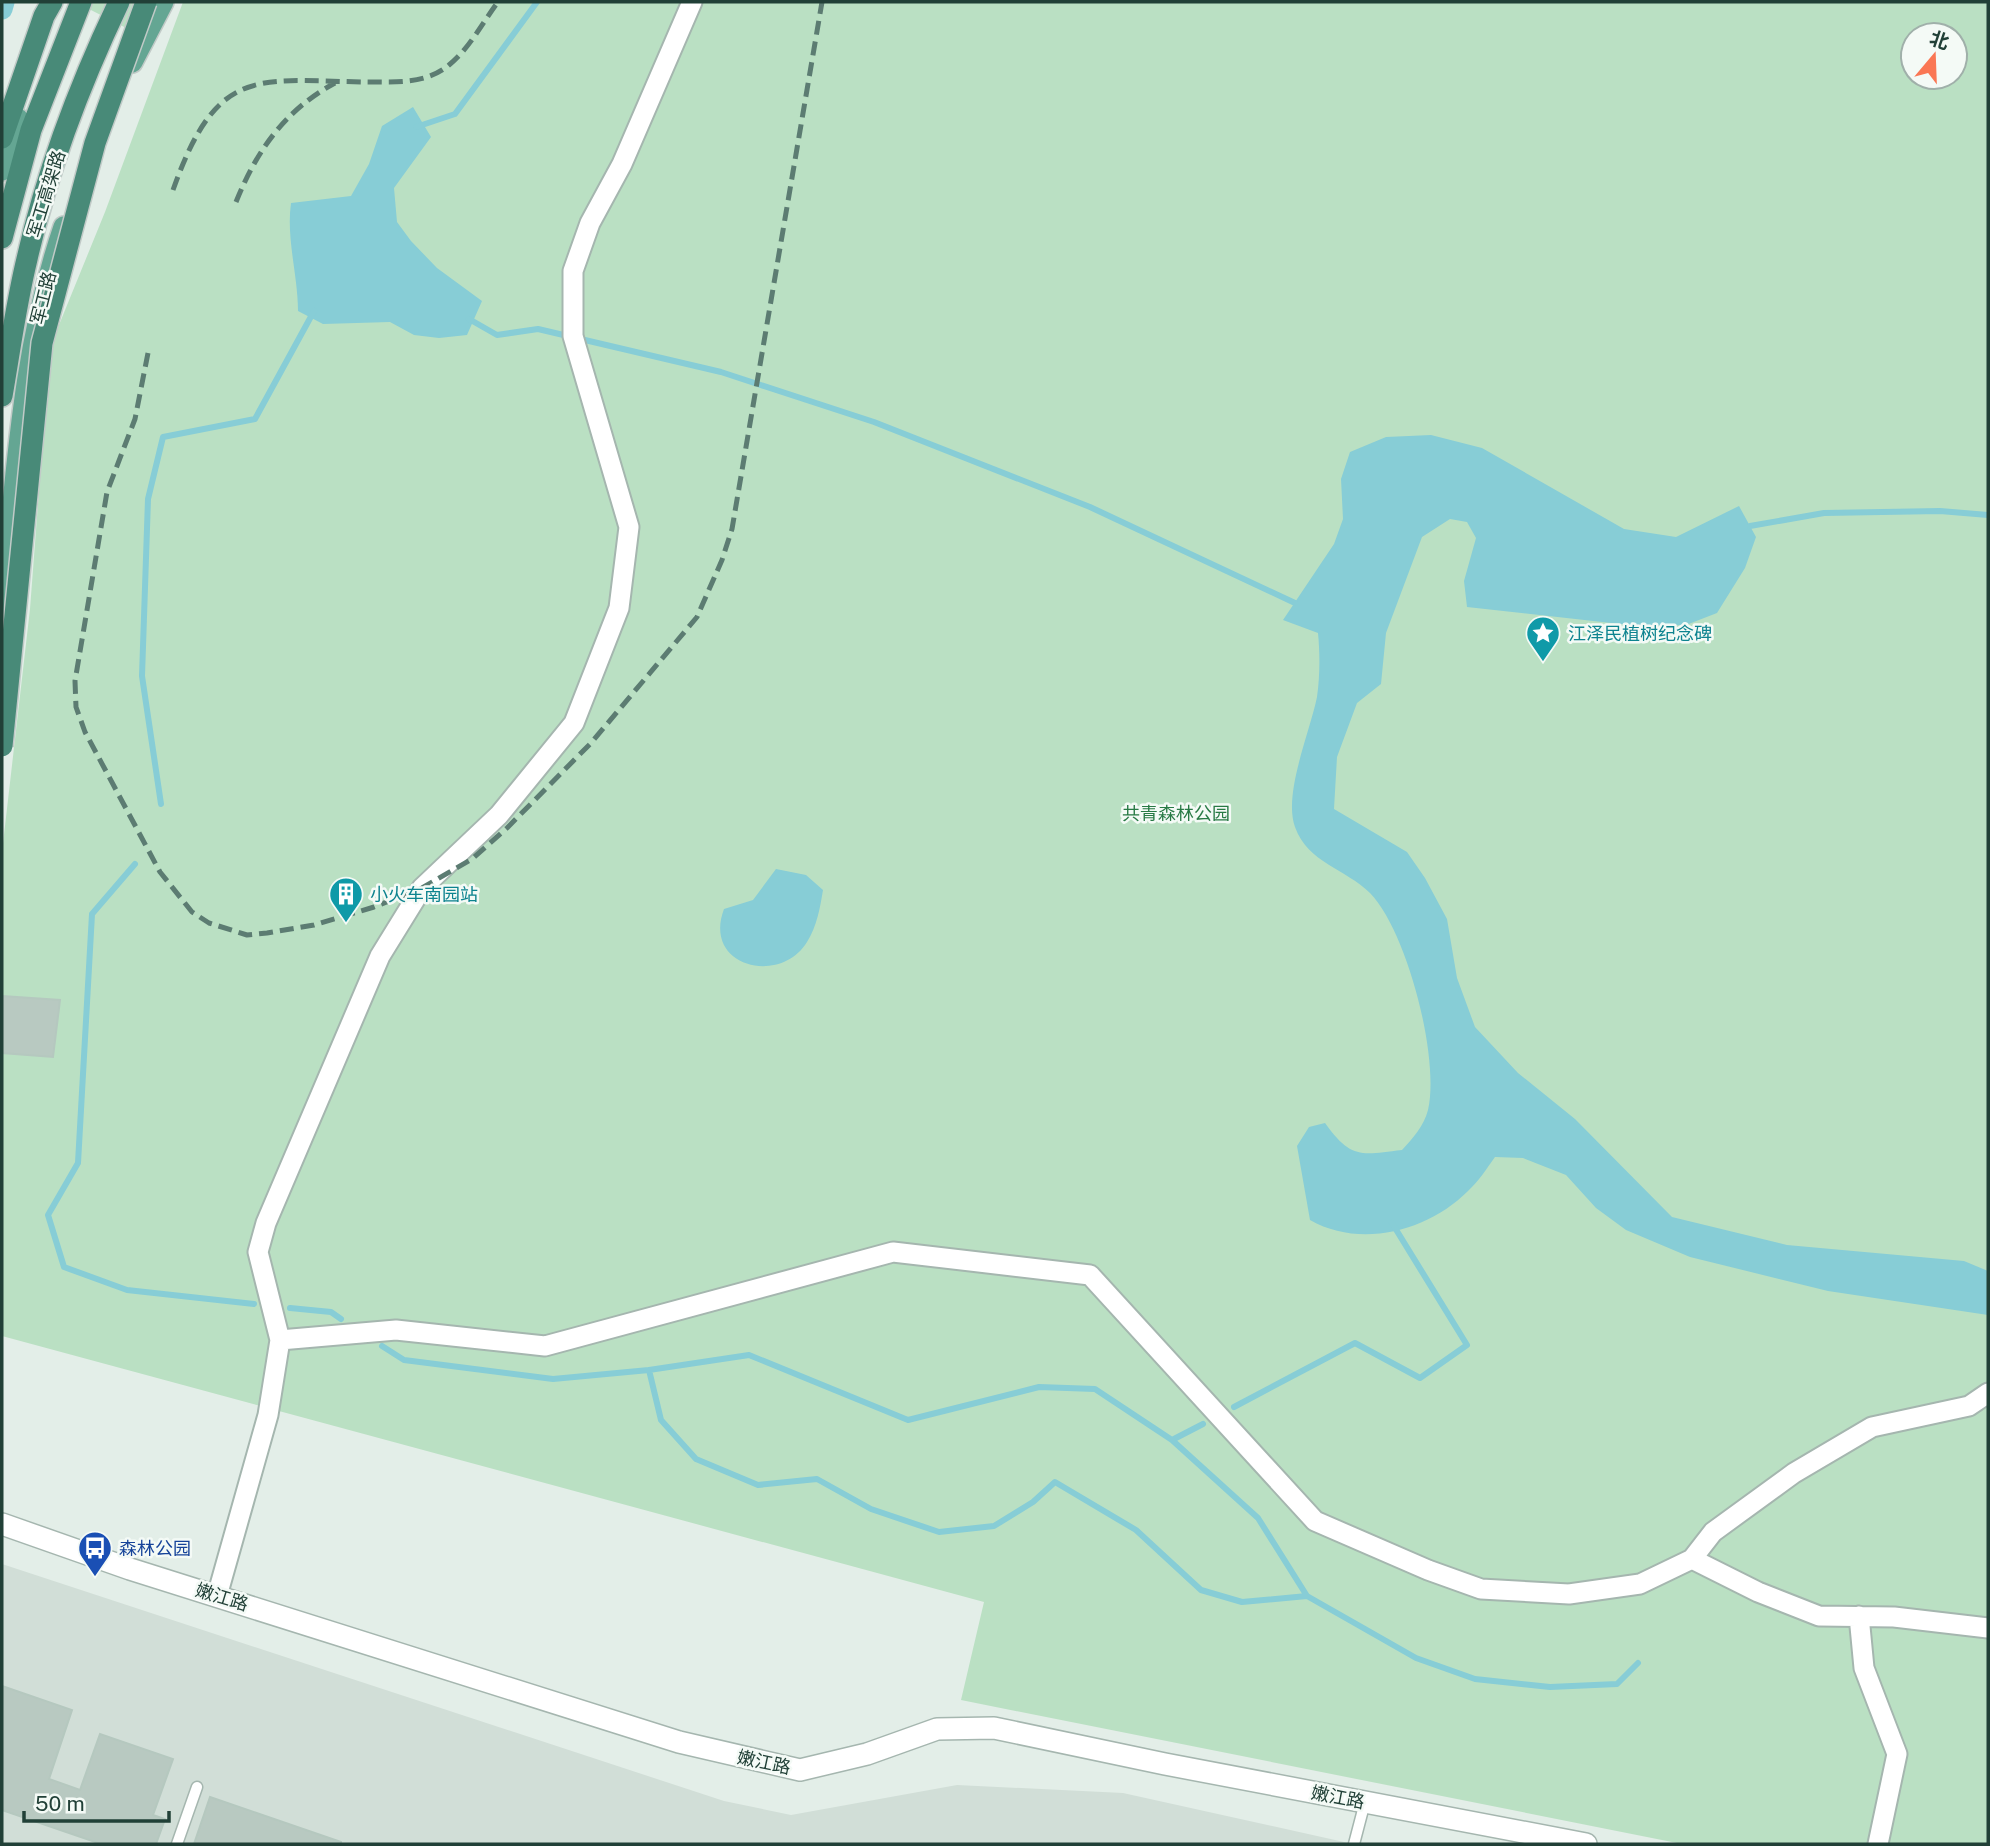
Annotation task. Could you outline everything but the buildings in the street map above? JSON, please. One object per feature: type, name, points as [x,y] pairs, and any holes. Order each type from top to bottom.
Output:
[{"type":"highway","points":[[2,138],[52,2]]},
{"type":"highway","name":"军工高架路","points":[[2,238],[31,130],[82,2]]},
{"type":"highway","name":"军工高架路","points":[[2,396],[27,259],[53,165],[84,79],[119,2]]},
{"type":"highway","points":[[2,746],[42,343],[95,143],[146,2]]},
{"type":"main road","points":[[2,170],[29,85],[61,2]]},
{"type":"main road","name":"军工路","points":[[2,615],[31,347],[51,264],[97,131],[163,2]]},
{"type":"street","points":[[217,1596],[268,1415],[280,1340],[258,1252],[266,1223],[380,956],[422,888],[499,815],[574,723],[619,608],[629,527],[573,336],[573,271],[590,223],[622,164],[692,2]]},
{"type":"street","points":[[280,1340],[396,1330],[545,1346],[893,1252],[1090,1275],[1315,1521],[1428,1570],[1481,1589],[1569,1594],[1640,1584],[1692,1559],[1713,1532],[1794,1473],[1872,1427],[1969,1406],[1988,1393]]},
{"type":"street","name":"嫩江路","points":[[2,1524],[217,1596],[679,1742],[800,1770],[867,1754],[937,1729],[994,1728],[1586,1844]]},
{"type":"street","points":[[1692,1559],[1758,1592],[1819,1616],[1894,1616],[1988,1628]]},
{"type":"street","points":[[1859,1616],[1864,1668],[1897,1754],[1878,1844]]},
{"type":"lane","points":[[177,1844],[197,1787]]},
{"type":"lane","points":[[1354,1844],[1365,1802]]},
{"type":"shaded area","points":[[2,1564],[724,1801],[791,1815],[957,1785],[1123,1793],[1353,1844],[2,1844]]},
{"type":"green space","points":[[89,2],[149,2],[134,32],[87,8]]},
{"type":"green space","name":"共青森林公园","points":[[183,2],[1988,2],[1988,1844],[1682,1844],[961,1700],[984,1602],[2,1336],[2,852],[30,609],[50,347],[105,212]]},
{"type":"water","points":[[413,107],[431,137],[394,188],[397,222],[437,268],[482,301],[467,335],[439,338],[414,335],[390,322],[323,324],[298,311],[290,230],[291,203],[351,196],[369,164],[382,126]]},
{"type":"water","points":[[1431,435],[1482,448],[1624,529],[1676,537],[1739,506],[1756,537],[1745,568],[1717,613],[1686,625],[1638,626],[1467,607],[1464,581],[1476,538],[1467,522],[1450,519],[1422,537],[1386,633],[1381,684],[1357,703],[1337,757],[1334,809],[1407,852],[1425,878],[1447,919],[1457,978],[1475,1027],[1518,1073],[1575,1119],[1672,1217],[1787,1245],[1964,1261],[1988,1271],[1988,1315],[1828,1291],[1690,1257],[1626,1230],[1596,1208],[1566,1175],[1523,1158],[1495,1157],[1476,1183],[1452,1205],[1414,1225],[1372,1234],[1351,1233],[1330,1229],[1310,1220],[1297,1146],[1309,1127],[1325,1123],[1342,1143],[1358,1152],[1402,1150],[1424,1121],[1428,1110],[1429,1060],[1425,1029],[1408,965],[1384,911],[1370,893],[1309,849],[1295,827],[1292,798],[1317,697],[1319,641],[1318,633],[1283,620],[1334,544],[1343,519],[1341,479],[1350,452],[1386,437]]},
{"type":"water","points":[[776,869],[806,875],[823,890],[816,923],[807,942],[795,956],[780,964],[747,964],[733,957],[724,945],[720,929],[724,909],[753,900]]},
{"type":"waterway","points":[[2,9],[4,2]]},
{"type":"waterway","points":[[416,127],[455,114],[537,2]]},
{"type":"waterway","points":[[161,804],[142,676],[148,499],[163,437],[255,419],[314,311]]},
{"type":"waterway","points":[[469,319],[497,335],[538,329],[721,372],[874,422],[1090,507],[1295,603]]},
{"type":"waterway","points":[[1750,526],[1824,513],[1940,511],[1988,515]]},
{"type":"waterway","points":[[135,864],[92,914],[78,1163],[48,1215],[64,1267],[127,1290],[254,1304]]},
{"type":"waterway","points":[[1234,1407],[1355,1343],[1420,1378],[1467,1345],[1392,1223]]},
{"type":"waterway","points":[[290,1308],[331,1312],[341,1319]]},
{"type":"waterway","points":[[382,1346],[404,1360],[553,1379],[649,1370],[749,1355],[908,1420],[1039,1387],[1095,1389],[1172,1440],[1203,1424]]},
{"type":"waterway","points":[[649,1370],[661,1420],[696,1459],[758,1485],[817,1479],[871,1509],[939,1532],[994,1526],[1033,1502],[1055,1482],[1136,1530],[1201,1590],[1242,1602],[1307,1596],[1416,1658],[1475,1679],[1550,1687],[1617,1684],[1638,1663]]},
{"type":"waterway","points":[[1172,1440],[1258,1518],[1307,1596]]},
{"type":"railway","points":[[173,190],[191,147],[209,117],[228,98],[250,86],[276,82],[392,82],[426,77],[442,70],[456,59],[498,2]]},
{"type":"railway","points":[[148,353],[135,419],[107,492],[75,681],[76,707],[85,732],[160,872],[192,912],[209,923],[247,935],[267,933],[314,925],[374,907],[422,888],[472,859],[507,828],[591,743],[697,617],[722,560],[732,529],[822,2]]},
{"type":"railway","points":[[236,202],[253,165],[275,133],[301,106],[335,83]]},
{"type":"place","name":"江泽民植树纪念碑","points":[[1543,663]]},
{"type":"place","name":"小火车南园站","points":[[346,924]]},
{"type":"place","name":"森林公园","points":[[95,1578]]}]
